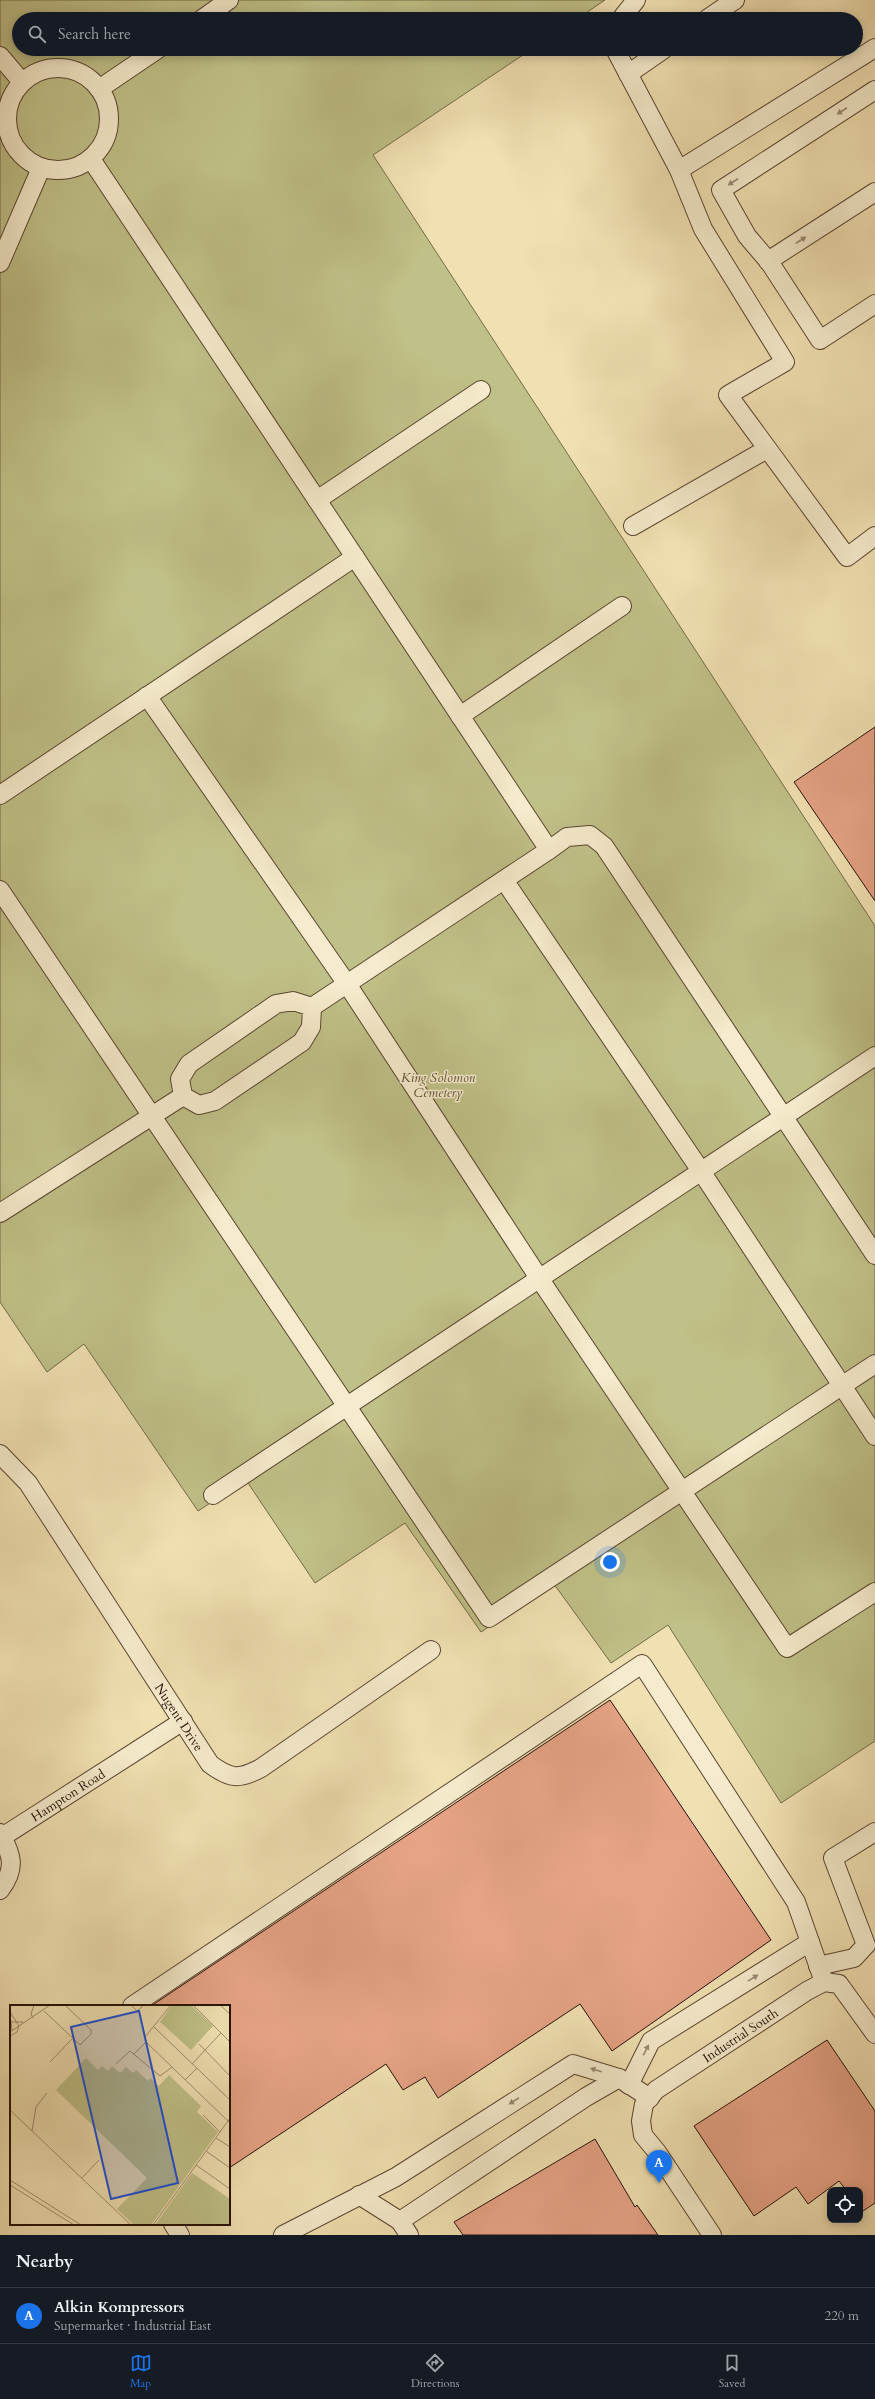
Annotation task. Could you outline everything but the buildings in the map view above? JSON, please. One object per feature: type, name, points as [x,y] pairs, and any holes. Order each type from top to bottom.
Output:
[{"type":"street","points":[[212,12],[229,0]]},
{"type":"street","points":[[627,12],[636,0]]},
{"type":"street","points":[[717,12],[734,0]]},
{"type":"street","points":[[863,55],[875,48]]},
{"type":"street","points":[[0,56],[22,82]]},
{"type":"street","points":[[99,89],[148,56]]},
{"type":"street","points":[[619,56],[679,170],[703,228],[785,362],[728,395],[847,557],[875,536]]},
{"type":"street","points":[[628,74],[654,56]]},
{"type":"street","points":[[679,170],[862,56]]},
{"type":"street","points":[[52,68],[68,68],[84,74],[99,89],[105,99],[109,115],[108,131],[102,146],[90,159],[76,167],[58,170],[41,168],[26,159],[14,146],[7,130],[6,112],[11,96],[22,82],[36,72],[52,68]]},
{"type":"street","points":[[875,90],[721,190],[747,236],[768,261],[820,340],[875,304]]},
{"type":"street","points":[[90,159],[549,850]]},
{"type":"street","points":[[0,263],[41,168]]},
{"type":"street","points":[[768,261],[875,192]]},
{"type":"street","points":[[317,500],[481,390]]},
{"type":"street","points":[[633,526],[767,449]]},
{"type":"street","points":[[0,795],[355,557]]},
{"type":"street","points":[[460,716],[622,606]]},
{"type":"street","points":[[147,696],[346,984],[681,1492],[787,1648],[875,1592]]},
{"type":"street","points":[[312,1007],[567,837],[590,835],[604,846],[875,1255]]},
{"type":"street","points":[[504,880],[701,1171],[875,1436]]},
{"type":"street","points":[[0,890],[489,1618],[875,1364]]},
{"type":"street","points":[[183,1096],[180,1079],[189,1064],[276,1004],[293,1001],[312,1007]]},
{"type":"street","points":[[183,1096],[199,1105],[215,1102],[302,1042],[311,1027],[312,1007]]},
{"type":"street","points":[[213,1495],[875,1056]]},
{"type":"street","points":[[0,1213],[151,1115],[183,1096]]},
{"type":"street","name":"Nugent Drive","points":[[0,1454],[28,1483],[210,1764],[223,1774],[238,1777],[250,1774],[431,1650]]},
{"type":"street","points":[[133,2005],[642,1664],[796,1902],[821,1974],[839,1984],[875,2034]]},
{"type":"street","name":"Hampton Road","points":[[0,1890],[10,1878],[12,1855],[1,1835],[183,1721]]},
{"type":"street","name":"Industrial South","points":[[650,2098],[656,2090],[804,1992],[821,1974],[854,1958],[866,1945],[833,1858],[875,1832]]},
{"type":"street","points":[[359,2195],[404,2228],[586,2097],[624,2082],[651,2041],[810,1942]]},
{"type":"street","points":[[283,2235],[402,2174],[573,2064],[624,2082],[650,2098],[644,2104],[642,2121],[643,2135],[657,2152],[712,2235]]},
{"type":"street","points":[[174,2225],[180,2235]]},
{"type":"green space","name":"King Solomon Cemetery","points":[[0,0],[605,0],[587,12],[12,12],[12,56],[522,56],[373,155],[875,926],[875,1741],[781,1803],[668,1625],[611,1663],[554,1584],[481,1632],[405,1523],[315,1583],[246,1480],[198,1511],[84,1344],[47,1372],[0,1302]]},
{"type":"place","name":"Alkin Kompressors","points":[[659,2183]]}]
